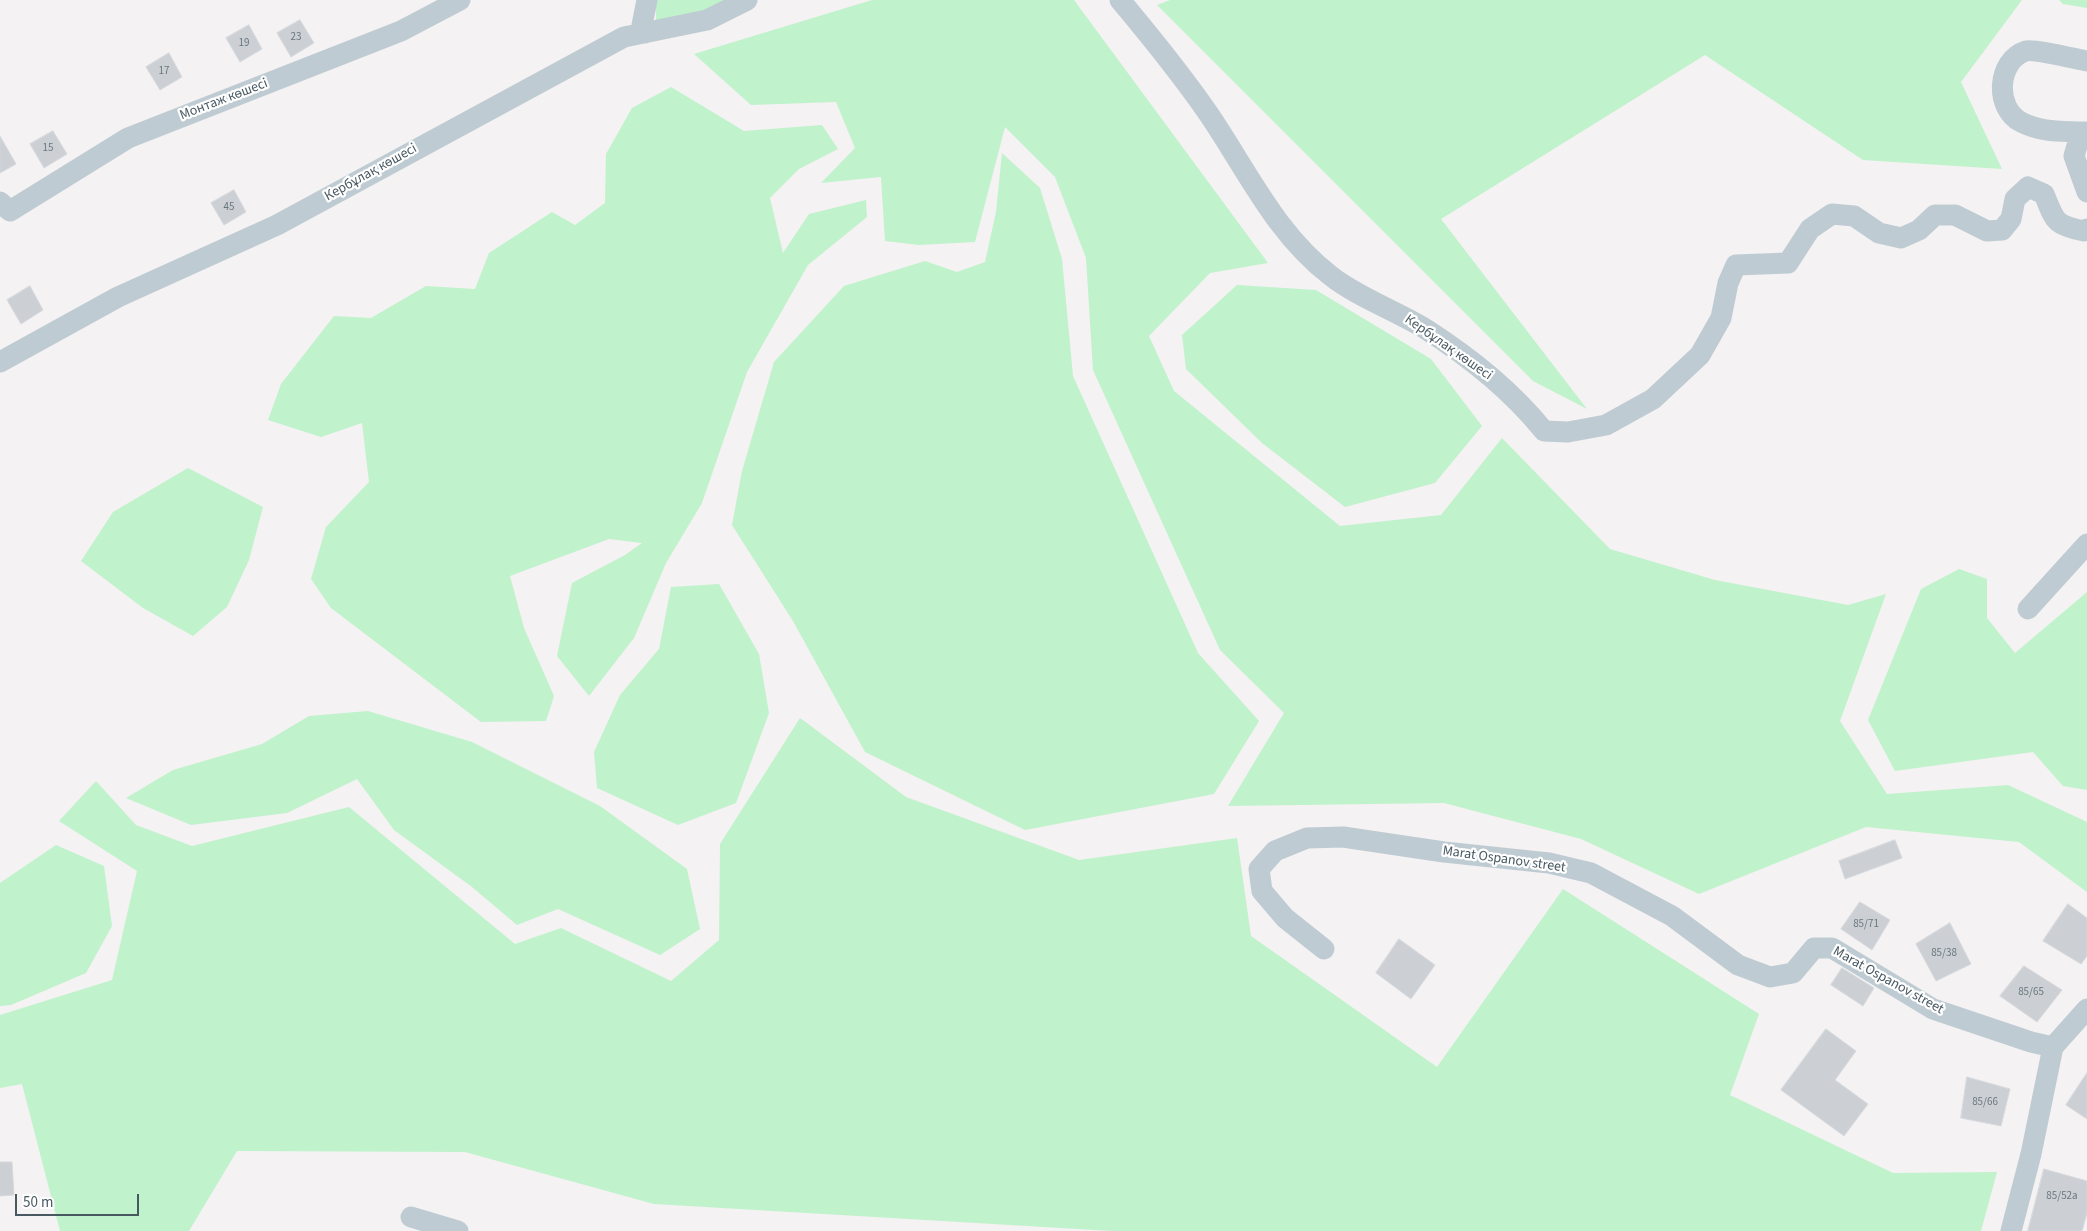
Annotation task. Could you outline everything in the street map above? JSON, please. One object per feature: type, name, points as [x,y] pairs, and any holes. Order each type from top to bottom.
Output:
[{"type":"street","name":"Монтаж көшесі","points":[[0,202],[10,211],[128,138],[401,31],[460,0]]},
{"type":"street","points":[[645,33],[642,25],[647,0]]},
{"type":"street","name":"Кербұлақ көшесі","points":[[0,362],[118,297],[277,225],[624,37],[707,20],[747,0]]},
{"type":"street","name":"Кербұлақ көшесі","points":[[1120,0],[1164,52],[1204,107],[1256,192],[1285,232],[1331,277],[1424,328],[1478,366],[1527,410],[1544,431],[1568,432],[1606,425],[1653,399],[1700,355],[1721,318],[1728,283],[1736,266],[1788,263],[1810,229],[1832,214],[1854,216],[1879,233],[1901,238],[1919,230],[1935,215],[1956,215],[1987,231],[2002,230],[2011,219],[2015,198],[2028,187],[2044,194],[2053,217],[2063,227],[2084,231],[2087,229]]},
{"type":"street","points":[[2087,61],[2028,50],[2011,59],[2003,79],[2004,105],[2019,121],[2040,130],[2084,132],[2074,156],[2087,192]]},
{"type":"street","points":[[2028,608],[2087,544]]},
{"type":"street","name":"Marat Ospanov street","points":[[1324,949],[1284,918],[1262,891],[1259,869],[1275,851],[1307,838],[1343,837],[1444,852],[1549,863],[1592,873],[1672,916],[1738,964],[1770,977],[1793,973],[1814,948],[1832,948],[1933,1009],[2032,1042],[2053,1047]]},
{"type":"street","points":[[2011,1231],[2031,1154],[2053,1047],[2087,1009]]},
{"type":"street","points":[[412,1217],[458,1231]]},
{"type":"green space","points":[[656,0],[743,0],[656,30]]},
{"type":"green space","points":[[872,0],[1074,0],[1268,263],[1210,273],[1149,336],[1174,391],[1340,526],[1441,515],[1502,438],[1610,549],[1715,580],[1848,605],[1886,594],[1840,721],[1887,794],[2008,785],[2087,822],[2087,892],[2019,842],[1866,827],[1699,894],[1581,839],[1444,803],[1228,806],[1284,713],[1220,650],[1093,370],[1086,258],[1055,177],[1005,127],[975,242],[919,245],[885,241],[881,177],[821,183],[855,148],[836,102],[751,105],[694,54]]},
{"type":"green space","points":[[1170,0],[2022,0],[1961,82],[2002,169],[1863,160],[1705,55],[1441,219],[1587,409],[1533,381],[1157,5]]},
{"type":"green space","points":[[2059,0],[2087,0],[2087,8],[2063,4]]},
{"type":"green space","points":[[671,87],[744,131],[822,125],[838,149],[799,169],[770,198],[783,253],[809,214],[866,200],[867,217],[808,265],[747,372],[702,503],[666,563],[634,638],[589,696],[557,656],[572,583],[625,555],[642,543],[609,539],[510,576],[524,628],[554,696],[546,721],[481,722],[331,608],[311,579],[326,527],[369,482],[362,423],[321,437],[268,420],[281,384],[334,316],[371,318],[426,286],[475,289],[489,253],[552,212],[575,225],[605,203],[606,154],[632,108]]},
{"type":"green space","points":[[1002,153],[1040,188],[1062,259],[1073,376],[1198,653],[1259,721],[1214,794],[1025,830],[865,752],[793,621],[732,525],[742,471],[774,362],[844,286],[925,261],[957,272],[985,262],[996,212]]},
{"type":"green space","points":[[1237,285],[1316,290],[1431,359],[1482,426],[1435,483],[1345,507],[1262,443],[1186,369],[1182,335]]},
{"type":"green space","points":[[188,468],[263,507],[249,560],[227,607],[193,636],[143,608],[81,561],[113,512]]},
{"type":"green space","points":[[1959,569],[1987,579],[1987,618],[2015,653],[2087,592],[2087,790],[2063,786],[2033,752],[1895,771],[1868,720],[1921,589]]},
{"type":"green space","points":[[719,584],[759,654],[769,713],[736,803],[678,825],[597,788],[594,752],[620,695],[659,649],[671,587]]},
{"type":"green space","points":[[368,711],[472,742],[600,806],[687,869],[700,929],[660,955],[558,909],[517,925],[472,887],[394,830],[357,779],[287,813],[191,825],[126,798],[173,770],[262,744],[309,716]]},
{"type":"green space","points":[[800,718],[906,797],[1079,860],[1237,838],[1251,936],[1437,1067],[1563,889],[1759,1014],[1730,1095],[1893,1173],[1997,1172],[1981,1231],[1112,1231],[654,1204],[465,1152],[237,1151],[189,1231],[60,1231],[22,1084],[0,1088],[0,1015],[112,980],[137,871],[59,821],[96,781],[136,825],[192,846],[349,807],[515,944],[561,928],[671,981],[719,940],[720,844]]},
{"type":"green space","points":[[56,845],[104,866],[112,926],[86,973],[11,1005],[0,1006],[0,883]]},
{"type":"building","points":[[300,20],[314,43],[291,57],[277,33]]},
{"type":"building","points":[[249,25],[262,49],[240,62],[226,38]]},
{"type":"building","points":[[169,53],[182,77],[160,90],[146,67]]},
{"type":"building","points":[[53,131],[67,154],[44,168],[30,144]]},
{"type":"building","points":[[0,136],[16,164],[0,173]]},
{"type":"building","points":[[234,190],[246,212],[224,225],[211,203]]},
{"type":"building","points":[[30,286],[43,310],[21,324],[7,300]]},
{"type":"building","points":[[1895,840],[1902,858],[1845,879],[1839,861]]},
{"type":"building","points":[[1860,902],[1890,920],[1872,950],[1841,929]]},
{"type":"building","points":[[2068,904],[2087,918],[2087,956],[2081,964],[2043,941]]},
{"type":"building","points":[[1950,923],[1971,964],[1936,981],[1916,944]]},
{"type":"building","points":[[1399,939],[1435,965],[1411,999],[1376,973]]},
{"type":"building","points":[[2024,966],[2062,990],[2037,1022],[2000,996]]},
{"type":"building","points":[[1842,968],[1874,988],[1863,1006],[1831,985]]},
{"type":"building","points":[[1826,1029],[1856,1051],[1835,1080],[1868,1104],[1844,1136],[1781,1090]]},
{"type":"building","points":[[2087,1073],[2087,1119],[2066,1105]]},
{"type":"building","points":[[1967,1077],[2010,1089],[2001,1126],[1961,1118]]},
{"type":"building","points":[[0,1162],[12,1162],[14,1195],[0,1196]]},
{"type":"building","points":[[2044,1169],[2087,1181],[2087,1213],[2082,1231],[2028,1231]]}]
